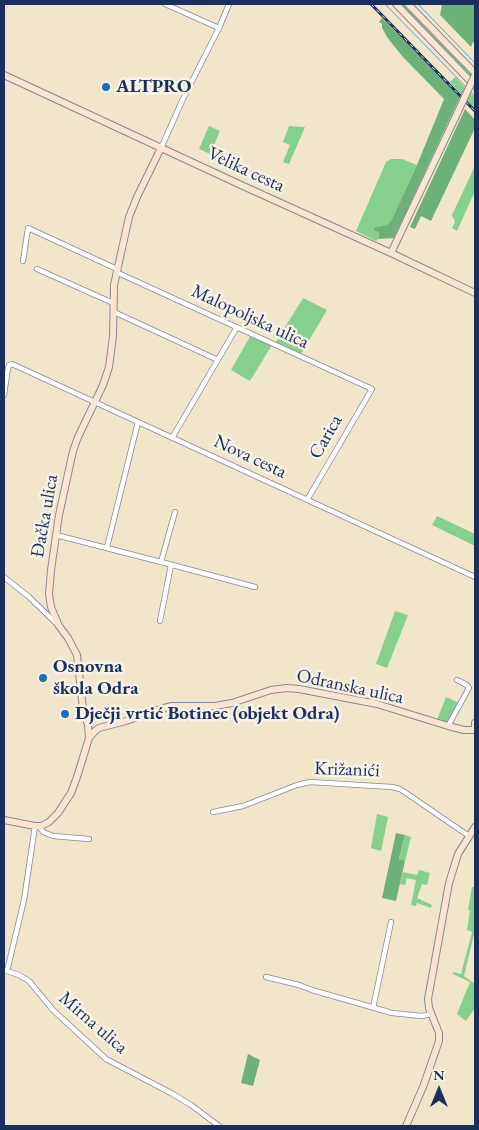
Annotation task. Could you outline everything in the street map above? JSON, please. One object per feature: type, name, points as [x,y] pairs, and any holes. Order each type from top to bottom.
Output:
[{"type":"main road","points":[[396,4],[475,86]]},
{"type":"main road","points":[[391,253],[475,74],[408,4]]},
{"type":"main road","name":"Velika cesta","points":[[4,75],[475,293]]},
{"type":"main road","name":"Đačka ulica","points":[[89,738],[88,724],[83,709],[77,655],[53,615],[50,603],[50,581],[56,535],[73,451],[106,379],[109,367],[113,342],[113,303],[117,270],[129,217],[134,203],[162,148]]},
{"type":"main road","name":"Odranska ulica","points":[[89,738],[100,728],[164,708],[172,706],[220,706],[265,691],[287,688],[377,704],[448,726],[464,730],[475,730]]},
{"type":"main road","points":[[475,723],[475,730]]},
{"type":"main road","points":[[88,724],[100,728]]},
{"type":"main road","points":[[4,820],[37,826],[47,823],[53,818],[70,793],[89,738]]},
{"type":"main road","points":[[406,1126],[423,1087],[438,1044],[439,1033],[428,1005],[428,996],[449,883],[458,854],[475,829]]},
{"type":"street","points":[[165,4],[219,28]]},
{"type":"street","points":[[162,148],[229,4]]},
{"type":"street","points":[[23,261],[28,228],[117,270]]},
{"type":"street","points":[[38,269],[113,303]]},
{"type":"street","name":"Malopoljska ulica","points":[[117,270],[372,389]]},
{"type":"street","points":[[114,312],[218,360]]},
{"type":"street","points":[[172,438],[237,327]]},
{"type":"street","name":"Nova cesta","points":[[4,395],[8,366],[10,364],[475,577]]},
{"type":"street","name":"Carica","points":[[307,500],[372,389]]},
{"type":"street","points":[[107,547],[138,422]]},
{"type":"street","points":[[161,562],[175,512]]},
{"type":"street","points":[[56,535],[255,587]]},
{"type":"street","points":[[160,621],[171,565]]},
{"type":"street","points":[[4,577],[29,597],[59,626]]},
{"type":"street","points":[[42,609],[46,609],[50,603]]},
{"type":"street","points":[[448,726],[469,688],[457,680]]},
{"type":"street","name":"Križanići","points":[[213,812],[243,806],[297,785],[310,782],[383,786],[401,790],[469,836]]},
{"type":"street","points":[[37,826],[43,832],[53,836],[89,839]]},
{"type":"street","points":[[5,971],[24,900],[37,826]]},
{"type":"street","points":[[373,1008],[390,922]]},
{"type":"street","name":"Mirna ulica","points":[[5,971],[19,975],[29,981],[53,1010],[106,1059],[178,1097],[219,1126]]},
{"type":"street","points":[[266,977],[399,1014],[426,1016],[432,1014]]},
{"type":"green space","points":[[400,4],[403,4],[463,65],[475,78],[475,81]]},
{"type":"green space","points":[[442,4],[475,4],[475,44],[473,42],[471,47],[440,15]]},
{"type":"green space","points":[[382,18],[460,97],[394,238],[378,239],[379,232],[374,230],[374,228],[387,225],[392,219],[444,99],[402,56],[387,37],[382,24],[379,22]]},
{"type":"green space","points":[[455,77],[475,98],[475,109],[450,82]]},
{"type":"green space","points":[[465,109],[475,120],[475,128],[431,221],[421,216],[415,229],[410,227]]},
{"type":"green space","points":[[209,126],[220,131],[210,154],[199,149]]},
{"type":"green space","points":[[289,126],[305,127],[289,164],[283,162],[290,145],[283,142]]},
{"type":"green space","points":[[391,159],[402,159],[417,165],[392,219],[387,225],[382,227],[376,241],[356,231],[386,162]]},
{"type":"green space","points":[[475,166],[475,191],[457,231],[452,228],[455,222],[452,215]]},
{"type":"green space","points":[[303,298],[327,310],[301,354],[276,342]]},
{"type":"green space","points":[[251,335],[272,345],[250,381],[231,370]]},
{"type":"green space","points":[[437,516],[475,534],[475,546],[432,525]]},
{"type":"green space","points":[[395,611],[408,615],[387,668],[376,664]]},
{"type":"green space","points":[[446,697],[459,703],[449,721],[445,722],[437,720]]},
{"type":"green space","points":[[377,814],[388,817],[381,851],[371,848]]},
{"type":"green space","points":[[396,833],[405,835],[399,859],[405,861],[396,901],[382,898]]},
{"type":"green space","points":[[405,835],[411,837],[405,861],[399,860]]},
{"type":"green space","points":[[419,870],[430,873],[427,885],[422,884],[417,898],[432,905],[431,908],[417,903],[416,906],[411,905],[416,880],[407,878],[405,885],[400,884],[403,872],[417,875]]},
{"type":"green space","points":[[472,887],[475,887],[475,934],[464,976],[475,984],[475,1008],[466,1021],[457,1014],[470,982],[453,974],[453,972],[461,974],[472,932],[467,930]]},
{"type":"green space","points":[[248,1054],[260,1060],[253,1086],[241,1083]]},
{"type":"waterway","points":[[385,4],[466,87]]},
{"type":"waterway","points":[[418,4],[475,63]]},
{"type":"waterway","points":[[471,92],[475,97]]},
{"type":"railway","points":[[371,4],[475,111]]},
{"type":"place","name":"ALTPRO","points":[[106,87]]},
{"type":"place","name":"Osnovna škola Odra","points":[[43,678]]},
{"type":"place","name":"Dječji vrtić Botinec (objekt Odra)","points":[[65,714]]}]
